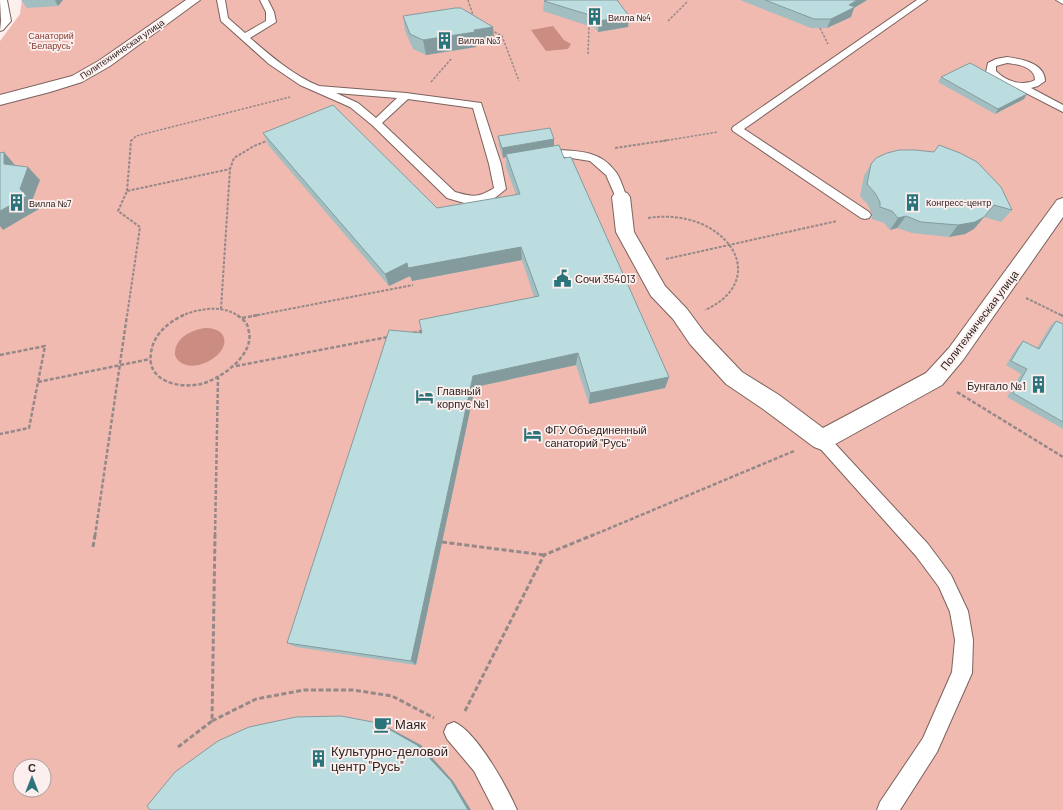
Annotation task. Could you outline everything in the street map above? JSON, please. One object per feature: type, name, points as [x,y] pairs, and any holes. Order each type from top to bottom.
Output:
[{"type":"street","name":"Политехническая улица","points":[[0,100],[46,89],[77,79],[105,63],[194,0]]},
{"type":"street","points":[[621,197],[625,232],[658,291],[680,314],[697,338],[734,378],[822,440]]},
{"type":"street","name":"Политехническая улица","points":[[822,440],[934,379],[956,354],[1063,204]]},
{"type":"lane","points":[[0,28],[6,21],[3,0]]},
{"type":"lane","points":[[221,0],[224,19],[272,62],[304,83],[354,105],[376,123],[451,195],[471,201],[487,198],[500,189],[495,164],[477,105],[412,97],[320,89]]},
{"type":"lane","points":[[245,37],[266,26],[270,22],[270,12],[264,0]]},
{"type":"lane","points":[[865,214],[736,129],[923,0]]},
{"type":"lane","points":[[1018,86],[1063,109]]},
{"type":"lane","points":[[376,123],[412,97]]},
{"type":"lane","points":[[531,158],[559,153],[584,155],[594,158],[611,173],[621,197]]},
{"type":"lane","points":[[495,164],[509,162]]},
{"type":"lane","points":[[822,440],[922,550],[945,580],[959,610],[964,640],[962,673],[930,745],[888,810]]},
{"type":"lane","points":[[454,732],[481,764],[506,810]]},
{"type":"path","points":[[468,0],[475,21]]},
{"type":"path","points":[[668,21],[688,1]]},
{"type":"path","points":[[588,54],[589,26]]},
{"type":"path","points":[[488,29],[502,36],[519,80]]},
{"type":"path","points":[[412,97],[452,58]]},
{"type":"path","points":[[92,546],[140,227],[118,211],[127,191],[131,141],[136,136],[320,89]]},
{"type":"path","points":[[584,155],[625,146],[736,129]]},
{"type":"path","points":[[221,308],[230,169],[234,158],[254,146],[275,137]]},
{"type":"path","points":[[127,191],[230,169]]},
{"type":"path","points":[[642,264],[865,214]]},
{"type":"path","points":[[624,225],[637,219],[657,216],[678,217],[698,223],[716,233],[730,245],[737,262],[738,278],[731,293],[717,306],[697,313],[680,314]]},
{"type":"path","points":[[242,318],[413,286]]},
{"type":"path","points":[[1004,288],[1063,316]]},
{"type":"path","points":[[221,308],[237,313],[247,323],[250,336],[246,351],[235,366],[218,378],[187,386],[169,383],[156,374],[152,368],[150,359],[152,346],[155,339],[168,325],[184,315],[194,311],[221,308]]},
{"type":"path","points":[[407,334],[422,331]]},
{"type":"path","points":[[235,366],[391,337]]},
{"type":"path","points":[[0,355],[46,346],[29,428],[0,434]]},
{"type":"path","points":[[38,382],[150,359]]},
{"type":"path","points":[[212,721],[218,378]]},
{"type":"path","points":[[934,379],[1063,457]]},
{"type":"path","points":[[442,542],[544,555],[822,440]]},
{"type":"path","points":[[178,747],[212,721],[256,699],[304,690],[353,690],[392,696],[436,719],[454,732],[544,555]]},
{"type":"green space","name":"ФГУ Объединенный санаторий \"Русь\"","points":[[22,0],[1063,0],[1063,810],[0,810],[0,41],[20,14]]},
{"type":"shaded area","points":[[553,26],[564,40],[571,44],[568,49],[546,51],[531,30]]},
{"type":"shaded area","points":[[205,328],[214,329],[222,334],[224,342],[222,349],[208,362],[189,366],[180,362],[175,355],[177,344],[189,333]]},
{"type":"building","points":[[617,0],[629,16],[599,21],[596,17],[544,1]]},
{"type":"building","points":[[765,0],[857,0],[849,5],[855,7],[831,19],[814,19]]},
{"type":"building","points":[[461,8],[493,27],[474,30],[475,32],[423,40],[410,34],[403,16]]},
{"type":"building","points":[[970,63],[1027,94],[998,109],[941,77]]},
{"type":"building","name":"Главный корпус №1","points":[[333,105],[437,208],[520,194],[506,154],[559,145],[564,158],[571,157],[669,377],[590,393],[578,353],[473,376],[411,661],[287,643],[389,330],[422,333],[419,320],[539,296],[521,247],[408,268],[407,263],[385,274],[263,133]]},
{"type":"building","points":[[550,128],[554,139],[502,148],[498,136]]},
{"type":"building","points":[[939,145],[960,153],[977,162],[1001,187],[1012,210],[994,205],[984,217],[975,222],[958,225],[921,222],[906,216],[898,218],[892,211],[880,207],[880,202],[875,193],[867,184],[871,164],[876,158],[899,150],[934,152]]},
{"type":"building","points":[[4,152],[4,164],[28,167],[20,189],[27,196],[0,211],[0,153]]},
{"type":"building","name":"Бунгало №1","points":[[1056,321],[1063,324],[1063,422],[1013,393],[1027,369],[1011,361],[1023,341],[1039,349]]},
{"type":"building","name":"Культурно-деловой центр \"Русь\"","points":[[341,716],[378,723],[417,745],[451,781],[468,810],[150,810],[147,806],[175,772],[218,741],[249,727],[296,717]]},
{"type":"place","name":"Вилла №4","points":[[595,17]]},
{"type":"place","name":"Вилла №3","points":[[445,40]]},
{"type":"place","name":"Конгресс-центр","points":[[913,202]]},
{"type":"place","name":"Вилла №7","points":[[16,203]]},
{"type":"place","name":"Сочи 354013","points":[[562,278]]},
{"type":"place","name":"Бунгало №1","points":[[1039,385]]},
{"type":"place","name":"Главный корпус №1","points":[[424,396]]},
{"type":"place","name":"ФГУ Объединенный санаторий \"Русь\"","points":[[532,435]]},
{"type":"place","name":"Маяк","points":[[382,724]]},
{"type":"place","name":"Культурно-деловой центр \"Русь\"","points":[[318,758]]},
{"type":"park label","name":"Санаторий \"Беларусь\"","points":[[51,40]]}]
